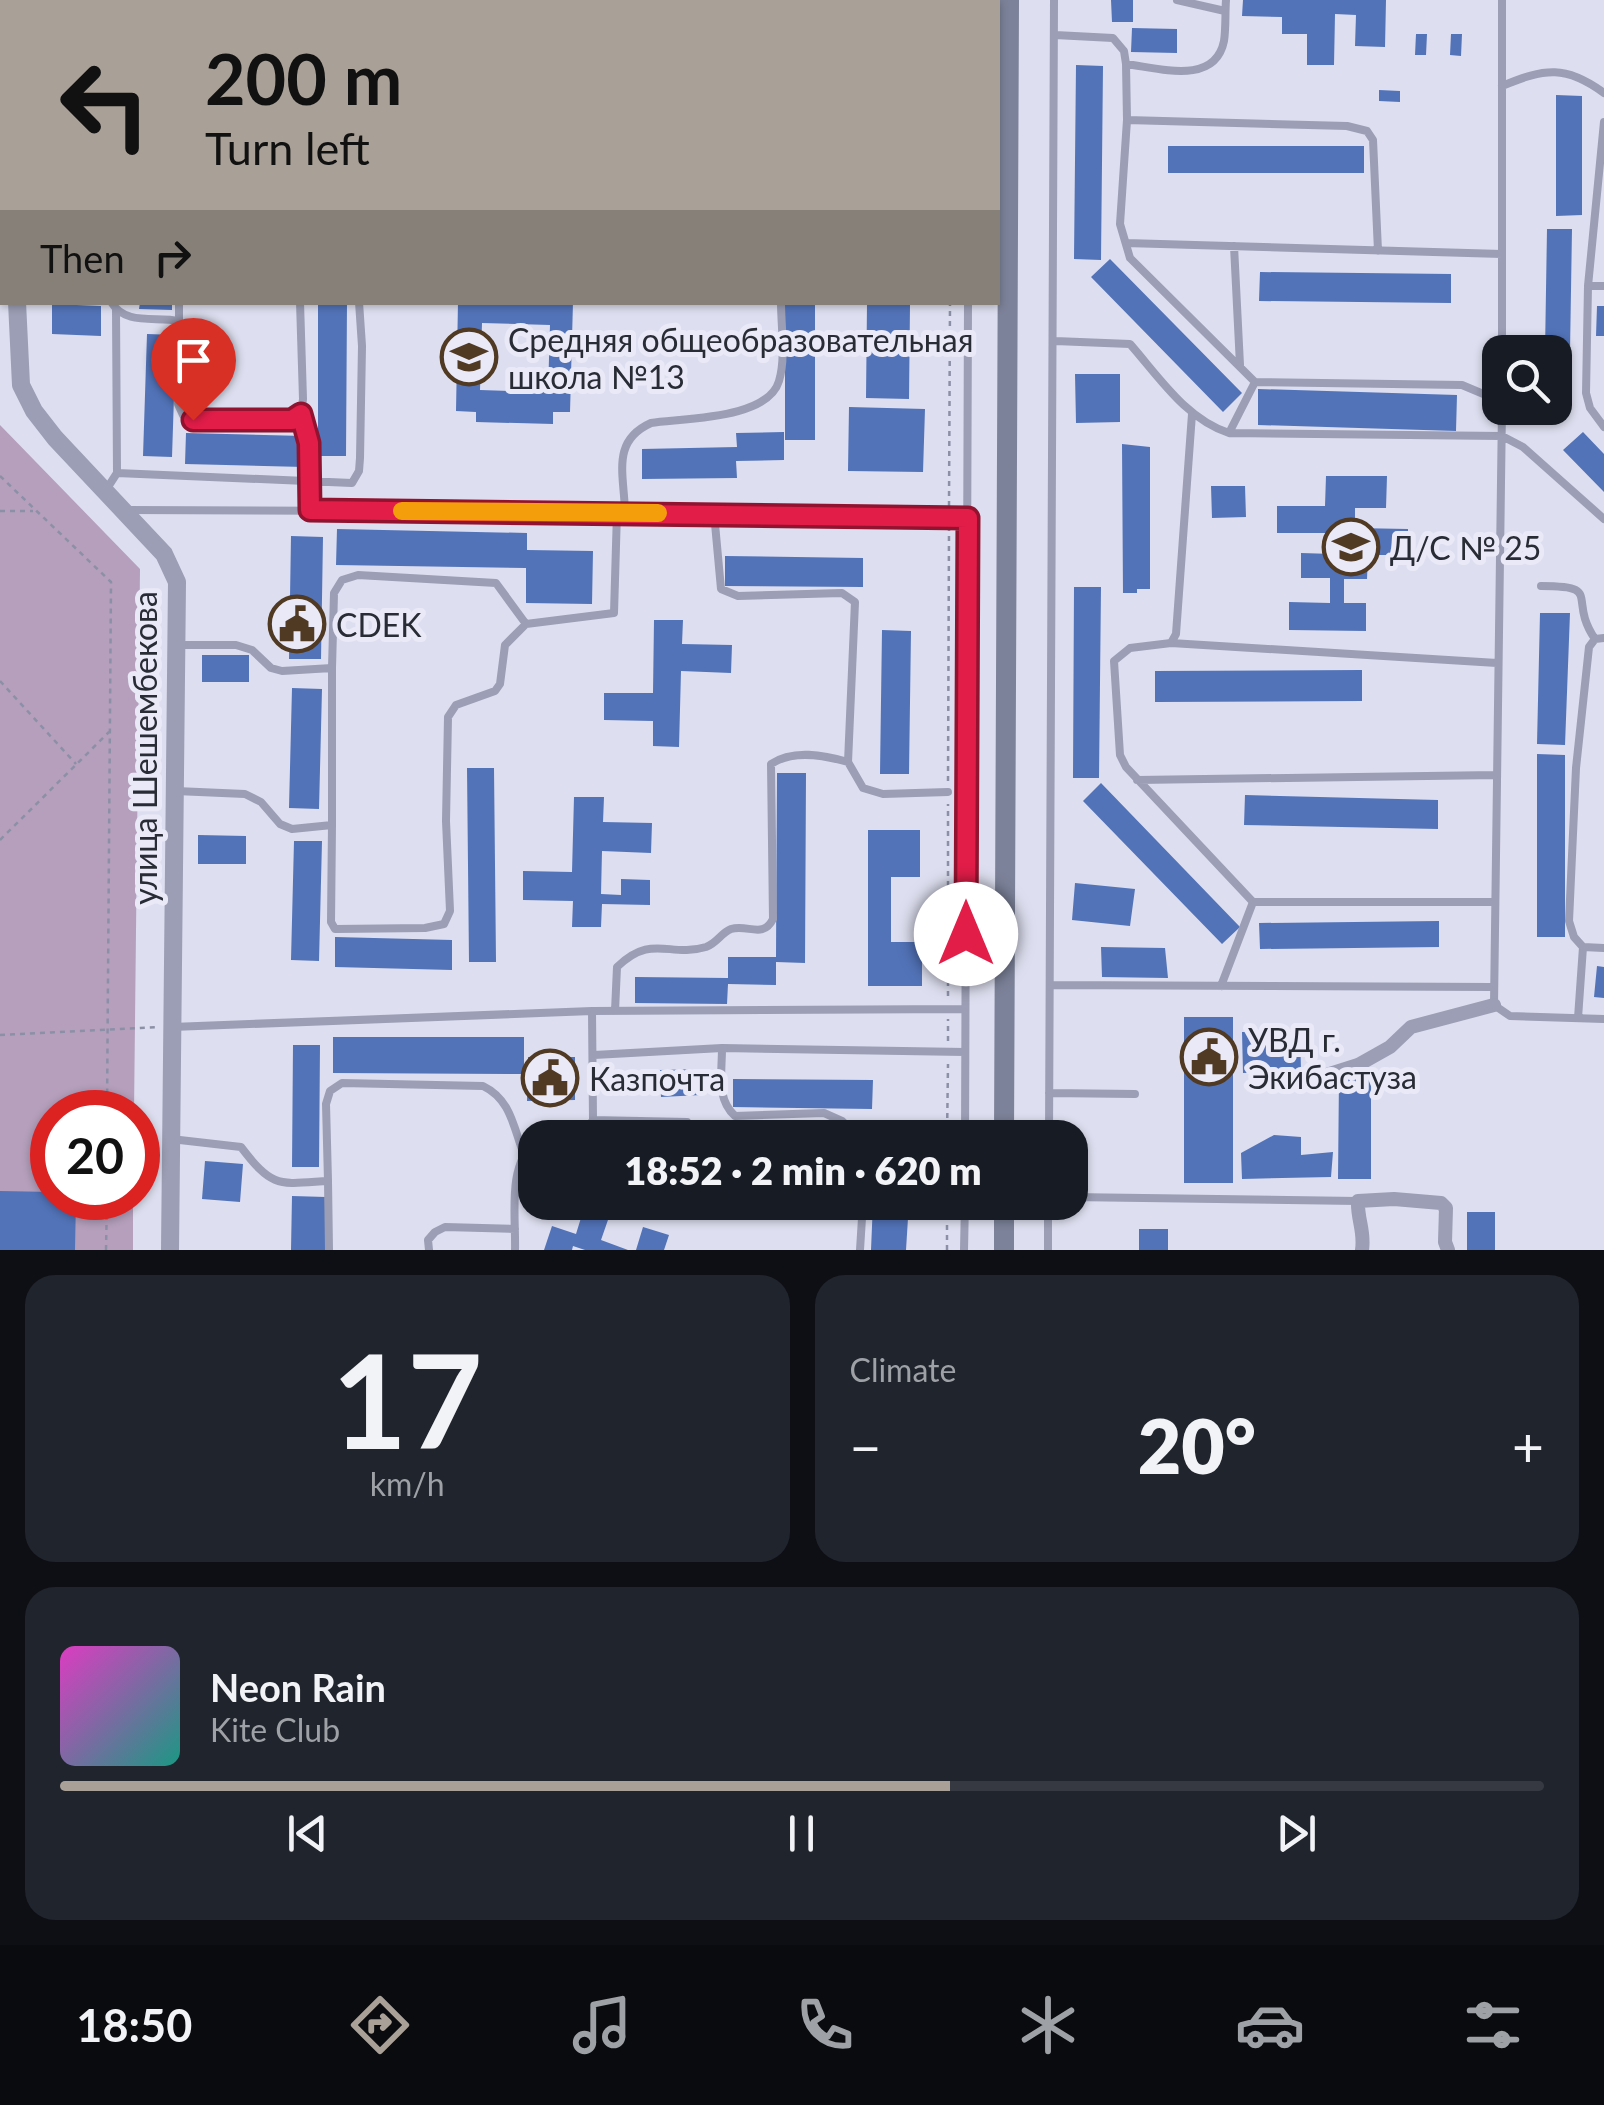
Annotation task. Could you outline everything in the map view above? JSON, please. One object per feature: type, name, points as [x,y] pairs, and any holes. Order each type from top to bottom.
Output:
[{"type":"main road","points":[[1004,1120],[1009,0]]},
{"type":"main road","points":[[1004,1220],[1004,1250]]},
{"type":"street","name":"улица Шешембекова","points":[[16,305],[21,385],[34,412],[164,554],[177,582],[170,1250]]},
{"type":"street","points":[[1311,1080],[1358,1065],[1390,1048],[1411,1027],[1494,1006]]},
{"type":"street","points":[[1362,1250],[1365,1236],[1358,1201],[1394,1199],[1441,1202],[1446,1208],[1448,1250]]},
{"type":"lane","points":[[1049,1120],[1054,0]]},
{"type":"lane","points":[[1178,0],[1225,11]]},
{"type":"lane","points":[[1126,64],[1186,71],[1206,68],[1217,58],[1224,42],[1226,0]]},
{"type":"lane","points":[[1502,0],[1502,335]]},
{"type":"lane","points":[[1055,36],[1114,38],[1124,51],[1127,120],[1120,224],[1130,258],[1255,382],[1462,385],[1482,395]]},
{"type":"lane","points":[[1502,86],[1530,74],[1572,72],[1604,93]]},
{"type":"lane","points":[[1127,120],[1347,126],[1367,131],[1373,140],[1378,250]]},
{"type":"lane","points":[[1604,122],[1588,286],[1586,393],[1590,408],[1604,427]]},
{"type":"lane","points":[[1126,243],[1502,254]]},
{"type":"lane","points":[[1234,246],[1240,365]]},
{"type":"lane","points":[[1588,286],[1604,286]]},
{"type":"lane","points":[[179,305],[179,322],[184,330],[178,404],[183,415],[193,420],[292,420],[301,414]]},
{"type":"lane","points":[[300,305],[301,414],[309,443],[310,510]]},
{"type":"lane","points":[[116,473],[352,483],[359,471],[359,305]]},
{"type":"lane","points":[[526,624],[496,583],[358,575],[342,580],[334,594],[332,668],[331,922],[336,928],[426,928],[444,924],[450,911],[446,821],[448,718],[456,705],[494,691],[500,684],[505,645],[526,624],[614,613],[625,443],[637,430],[652,424],[752,409],[772,396],[781,376],[781,305]]},
{"type":"lane","points":[[965,1120],[968,305]]},
{"type":"lane","points":[[106,490],[116,473],[113,306]]},
{"type":"lane","points":[[113,306],[134,319],[179,322]]},
{"type":"lane","points":[[1055,341],[1130,344],[1192,414],[1207,426],[1228,433],[1502,436],[1523,446],[1604,519]]},
{"type":"lane","points":[[1228,433],[1255,382]]},
{"type":"lane","points":[[1172,642],[1176,634],[1192,414]]},
{"type":"lane","points":[[1502,425],[1494,1006],[1510,1016],[1604,1018]]},
{"type":"lane","points":[[124,510],[968,518]]},
{"type":"lane","points":[[714,514],[721,589],[738,596],[842,593],[855,602],[848,762],[863,788],[883,794],[948,792]]},
{"type":"lane","points":[[1541,586],[1584,589],[1585,622],[1600,639],[1589,647],[1585,666],[1569,921],[1582,947],[1578,1018]]},
{"type":"lane","points":[[1494,902],[1253,902],[1137,780],[1120,755],[1114,661],[1130,648],[1172,642],[1498,663]]},
{"type":"lane","points":[[175,645],[236,645],[252,650],[271,668],[282,671],[332,668]]},
{"type":"lane","points":[[615,1011],[617,967],[644,948],[702,948],[734,928],[763,931],[769,927],[773,920],[772,764],[784,756],[828,756],[848,762]]},
{"type":"lane","points":[[1137,780],[1496,776]]},
{"type":"lane","points":[[176,790],[244,794],[260,802],[280,824],[292,829],[332,825]]},
{"type":"lane","points":[[1221,986],[1253,902]]},
{"type":"lane","points":[[1582,947],[1604,948]]},
{"type":"lane","points":[[1050,985],[1492,987]]},
{"type":"lane","points":[[172,1026],[592,1011],[966,1009]]},
{"type":"lane","points":[[592,1011],[593,1120]]},
{"type":"lane","points":[[594,1055],[722,1048],[965,1052]]},
{"type":"lane","points":[[722,1048],[721,1093],[726,1108],[736,1116],[824,1114],[838,1120]]},
{"type":"lane","points":[[329,1250],[326,1104],[330,1091],[342,1083],[483,1086],[496,1092],[508,1108],[518,1136]]},
{"type":"lane","points":[[1049,1094],[1135,1094]]},
{"type":"lane","points":[[171,1139],[242,1147],[268,1178],[284,1184],[328,1182]]},
{"type":"lane","points":[[515,1250],[518,1165]]},
{"type":"lane","points":[[1088,1196],[1358,1201]]},
{"type":"lane","points":[[860,1250],[862,1220]]},
{"type":"lane","points":[[964,1250],[965,1220]]},
{"type":"lane","points":[[1048,1220],[1048,1250]]},
{"type":"lane","points":[[429,1250],[428,1240],[445,1228],[516,1229]]},
{"type":"path","points":[[947,1120],[950,305]]},
{"type":"path","points":[[0,476],[112,582],[107,1090]]},
{"type":"path","points":[[0,511],[36,510]]},
{"type":"path","points":[[0,682],[76,764]]},
{"type":"path","points":[[0,840],[110,731]]},
{"type":"path","points":[[0,1034],[172,1026]]},
{"type":"path","points":[[106,1220],[106,1250]]},
{"type":"path","points":[[947,1220],[947,1250]]},
{"type":"shaded area","points":[[0,425],[140,569],[134,1090],[30,1090],[30,1220],[133,1220],[133,1250],[0,1250]]},
{"type":"building","points":[[1111,0],[1133,0],[1133,22],[1112,22]]},
{"type":"building","points":[[1243,0],[1386,0],[1385,47],[1355,46],[1356,15],[1335,14],[1334,65],[1307,65],[1307,34],[1282,34],[1282,17],[1242,16]]},
{"type":"building","points":[[1132,28],[1177,29],[1177,53],[1131,52]]},
{"type":"building","points":[[1416,34],[1427,34],[1426,55],[1415,55]]},
{"type":"building","points":[[1451,34],[1462,34],[1461,56],[1450,55]]},
{"type":"building","points":[[1076,65],[1103,66],[1101,260],[1074,259]]},
{"type":"building","points":[[1379,90],[1400,91],[1400,102],[1379,101]]},
{"type":"building","points":[[1556,95],[1582,96],[1582,215],[1556,216]]},
{"type":"building","points":[[1168,146],[1364,146],[1364,173],[1168,173]]},
{"type":"building","points":[[1547,229],[1572,229],[1570,335],[1545,335]]},
{"type":"building","points":[[1110,259],[1242,393],[1223,412],[1091,277]]},
{"type":"building","points":[[1260,272],[1451,274],[1451,303],[1259,301]]},
{"type":"building","points":[[52,305],[101,306],[101,336],[52,334]]},
{"type":"building","points":[[140,305],[172,305],[172,310],[139,309]]},
{"type":"building","points":[[318,305],[347,305],[346,456],[318,456]]},
{"type":"building","name":"Средняя общеобразовательная школа №13","points":[[458,305],[573,305],[570,412],[553,412],[553,424],[476,422],[476,412],[456,411]],"holes":[[[482,323],[550,325],[548,392],[480,390]]]},
{"type":"building","points":[[785,305],[815,305],[815,440],[785,440]]},
{"type":"building","points":[[867,305],[910,305],[909,399],[866,398]]},
{"type":"building","points":[[1597,306],[1604,306],[1604,336],[1596,336]]},
{"type":"building","points":[[147,334],[176,335],[172,457],[143,456]]},
{"type":"building","points":[[1075,374],[1120,374],[1120,422],[1076,423]]},
{"type":"building","points":[[1258,389],[1457,395],[1456,431],[1258,425]]},
{"type":"building","points":[[849,407],[925,409],[923,472],[848,471]]},
{"type":"building","points":[[784,432],[784,460],[736,461],[737,478],[642,479],[642,449],[737,447],[736,433]]},
{"type":"building","points":[[1583,432],[1604,454],[1604,492],[1563,450]]},
{"type":"building","points":[[186,433],[304,436],[304,467],[185,464]]},
{"type":"building","points":[[1122,444],[1150,447],[1150,589],[1137,589],[1137,593],[1123,593]]},
{"type":"building","points":[[1326,476],[1387,476],[1386,508],[1355,508],[1355,528],[1408,529],[1408,555],[1368,555],[1367,579],[1344,579],[1344,603],[1366,603],[1366,631],[1289,630],[1289,602],[1330,603],[1330,578],[1301,578],[1301,553],[1333,554],[1333,533],[1277,533],[1277,506],[1325,506]]},
{"type":"building","points":[[1211,486],[1245,486],[1246,517],[1212,518]]},
{"type":"building","points":[[337,529],[527,533],[527,550],[593,551],[592,604],[526,603],[526,568],[336,565]]},
{"type":"building","points":[[291,536],[323,537],[321,659],[289,659]]},
{"type":"building","points":[[725,556],[863,558],[863,587],[725,586]]},
{"type":"building","points":[[1074,587],[1101,587],[1099,778],[1073,778]]},
{"type":"building","points":[[1540,613],[1570,613],[1565,745],[1537,744]]},
{"type":"building","points":[[654,620],[683,620],[682,644],[732,645],[731,673],[681,671],[679,747],[653,746],[653,721],[604,720],[604,693],[653,693]]},
{"type":"building","points":[[882,630],[911,631],[909,774],[880,774]]},
{"type":"building","points":[[202,655],[249,655],[249,682],[202,682]]},
{"type":"building","points":[[1362,670],[1362,701],[1155,702],[1155,671]]},
{"type":"building","points":[[292,688],[322,689],[319,809],[289,808]]},
{"type":"building","points":[[1537,754],[1565,755],[1565,937],[1537,937]]},
{"type":"building","points":[[467,768],[494,768],[496,962],[469,962]]},
{"type":"building","points":[[777,773],[806,773],[805,963],[776,962],[776,985],[728,984],[727,1004],[635,1003],[635,977],[728,978],[728,957],[776,957]]},
{"type":"building","points":[[1101,783],[1240,927],[1222,944],[1083,801]]},
{"type":"building","points":[[1245,795],[1438,800],[1438,829],[1244,825]]},
{"type":"building","points":[[574,797],[604,797],[603,822],[652,823],[651,853],[602,851],[601,894],[621,895],[621,879],[650,880],[650,905],[602,904],[601,927],[572,927],[573,901],[523,900],[523,871],[572,872]]},
{"type":"building","points":[[868,830],[920,830],[920,877],[891,877],[891,942],[922,942],[922,986],[868,986]]},
{"type":"building","points":[[198,835],[246,836],[246,864],[198,864]]},
{"type":"building","points":[[294,841],[322,841],[319,961],[291,960]]},
{"type":"building","points":[[1075,883],[1135,889],[1130,926],[1072,920]]},
{"type":"building","points":[[1439,921],[1439,947],[1260,949],[1259,923]]},
{"type":"building","points":[[335,937],[452,940],[452,970],[335,967]]},
{"type":"building","points":[[1101,947],[1165,948],[1168,978],[1102,977]]},
{"type":"building","points":[[1597,966],[1604,967],[1604,998],[1594,997]]},
{"type":"building","points":[[1184,1017],[1233,1017],[1233,1183],[1184,1183]]},
{"type":"building","points":[[1300,1031],[1301,1071],[1243,1073],[1242,1032]]},
{"type":"building","points":[[333,1037],[524,1037],[524,1074],[333,1073]]},
{"type":"building","points":[[293,1045],[320,1045],[319,1167],[292,1167]]},
{"type":"building","points":[[528,1057],[575,1057],[575,1100],[527,1101]]},
{"type":"building","points":[[700,1069],[701,1095],[661,1097],[660,1070]]},
{"type":"building","points":[[1339,1076],[1371,1076],[1371,1179],[1338,1179]]},
{"type":"building","points":[[733,1079],[873,1080],[872,1109],[733,1107]]},
{"type":"building","points":[[1274,1135],[1301,1137],[1301,1155],[1333,1152],[1331,1177],[1242,1179],[1241,1153]]},
{"type":"building","points":[[205,1161],[243,1164],[240,1202],[202,1199]]},
{"type":"building","points":[[0,1191],[30,1192],[30,1220],[76,1220],[75,1250],[0,1250]]},
{"type":"building","points":[[292,1196],[326,1197],[325,1250],[291,1250]]},
{"type":"building","points":[[1467,1212],[1495,1212],[1495,1250],[1467,1250]]},
{"type":"building","points":[[580,1220],[608,1220],[601,1240],[628,1250],[585,1250],[573,1246],[572,1250],[544,1250],[552,1226],[576,1234]]},
{"type":"building","points":[[872,1220],[908,1220],[906,1250],[871,1250]]},
{"type":"building","points":[[643,1227],[669,1235],[664,1250],[636,1250]]},
{"type":"building","points":[[1139,1229],[1168,1229],[1168,1250],[1139,1250]]},
{"type":"slow traffic","points":[[402,511],[658,513]]},
{"type":"place","name":"Средняя общеобразовательная школа №13","points":[[469,357]]},
{"type":"place","name":"Д/С № 25","points":[[1351,547]]},
{"type":"place","name":"CDEK","points":[[297,624]]},
{"type":"place","name":"УВД г. Экибастуза","points":[[1209,1057]]},
{"type":"place","name":"Казпочта","points":[[550,1078]]},
{"type":"route","points":[[193,420],[292,420],[301,414],[309,443],[310,510],[968,518],[966,934]]}]
